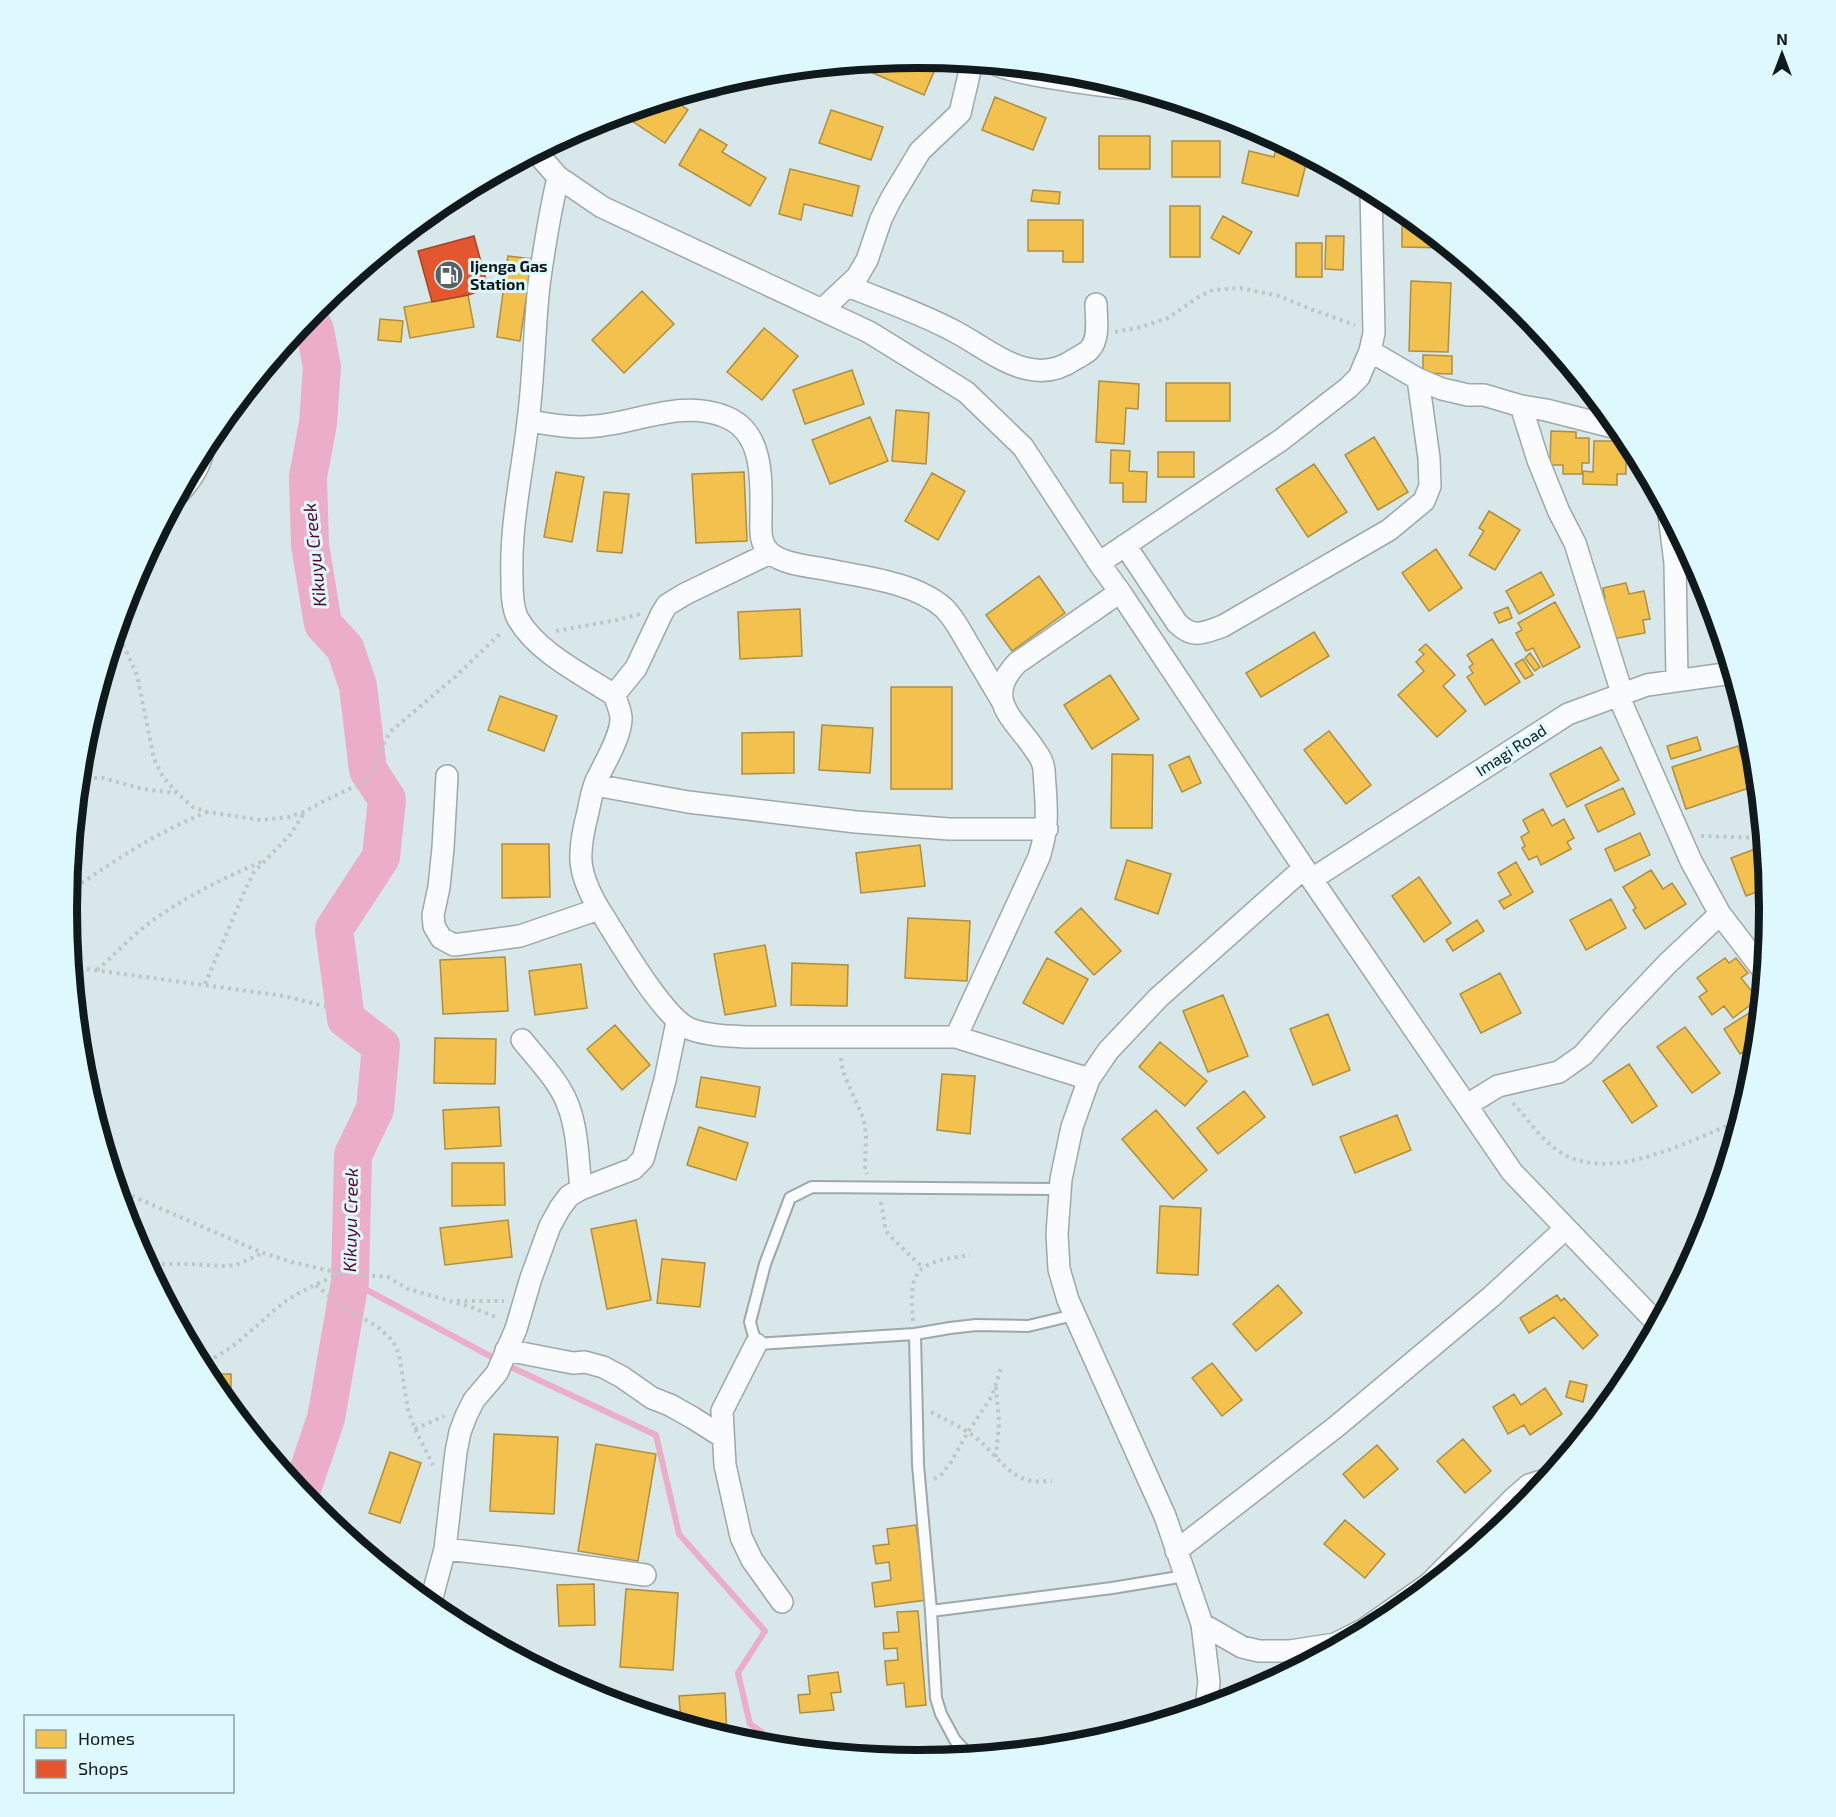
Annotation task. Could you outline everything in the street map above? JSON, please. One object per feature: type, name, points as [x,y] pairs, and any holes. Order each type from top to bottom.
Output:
[{"type":"street","points":[[822,310],[857,277],[867,260],[881,219],[891,199],[920,151],[960,113],[971,69]]},
{"type":"street","points":[[540,157],[558,177],[602,207],[869,332],[966,392],[1023,447],[1308,873],[1512,1172],[1652,1317]]},
{"type":"street","points":[[558,177],[548,222],[539,286],[528,421],[511,548],[512,598],[517,618],[532,638],[545,650],[614,695],[621,714],[619,729],[595,785],[583,832],[580,859],[586,883],[599,909],[650,988],[677,1022],[689,1029],[720,1035],[750,1037],[956,1036],[1089,1079]]},
{"type":"street","points":[[1099,563],[1281,440],[1329,404],[1359,377],[1372,342],[1371,200]]},
{"type":"street","points":[[848,286],[950,329],[1017,367],[1042,371],[1068,364],[1091,348],[1096,335],[1096,304]]},
{"type":"street","points":[[1372,342],[1418,379],[1442,389],[1468,395],[1484,395],[1605,425]]},
{"type":"street","points":[[1125,545],[1185,631],[1194,634],[1205,633],[1223,626],[1389,530],[1424,501],[1430,486],[1430,458],[1418,379]]},
{"type":"street","points":[[1521,406],[1550,492],[1575,543],[1620,694],[1679,836],[1690,861],[1720,914],[1757,961]]},
{"type":"street","points":[[528,421],[571,427],[595,426],[625,422],[659,413],[697,410],[727,417],[747,433],[758,456],[761,476],[761,539],[770,553],[791,562],[907,588],[933,599],[952,617],[1002,701],[1005,712],[1029,741],[1042,762],[1048,818],[1040,857],[956,1036]]},
{"type":"street","points":[[1671,535],[1675,563],[1677,679]]},
{"type":"street","points":[[614,695],[636,668],[662,612],[668,605],[685,594],[770,553]]},
{"type":"street","points":[[1002,701],[1005,679],[1017,663],[1120,592]]},
{"type":"street","name":"Imagi Road","points":[[1207,1698],[1209,1682],[1202,1624],[1165,1516],[1074,1315],[1059,1269],[1057,1234],[1060,1189],[1072,1127],[1089,1079],[1108,1051],[1158,998],[1308,873],[1568,714],[1647,685],[1725,674]]},
{"type":"street","points":[[447,776],[443,848],[439,887],[433,915],[434,926],[441,938],[454,945],[520,936],[599,909]]},
{"type":"street","points":[[595,785],[688,802],[856,822],[949,829],[1047,829]]},
{"type":"street","points":[[1467,1106],[1498,1086],[1559,1071],[1583,1055],[1667,964],[1720,914]]},
{"type":"street","points":[[433,1595],[445,1549],[460,1432],[474,1400],[497,1373],[516,1329],[550,1226],[569,1196],[633,1169],[643,1159],[665,1080],[677,1022]]},
{"type":"street","points":[[522,1040],[568,1106],[581,1189]]},
{"type":"street","points":[[1176,1551],[1337,1426],[1491,1297],[1566,1228]]},
{"type":"street","points":[[756,1344],[722,1411],[725,1465],[741,1537],[752,1560],[782,1602]]},
{"type":"street","points":[[506,1350],[573,1362],[585,1362],[603,1367],[652,1398],[693,1418],[723,1437]]},
{"type":"street","points":[[1465,1547],[1530,1485]]},
{"type":"street","points":[[445,1549],[645,1575]]},
{"type":"street","points":[[1202,1624],[1242,1647],[1259,1651],[1290,1651],[1321,1646]]},
{"type":"lane","points":[[1060,1189],[812,1187],[790,1198],[765,1264],[750,1322],[756,1344],[915,1334],[976,1325],[1028,1326],[1074,1315]]},
{"type":"lane","points":[[915,1334],[920,1485],[934,1653],[933,1675],[941,1714],[955,1740],[963,1748]]},
{"type":"lane","points":[[931,1611],[1112,1588],[1185,1576]]},
{"type":"path","points":[[1096,335],[1141,327],[1168,318],[1213,290],[1240,288],[1279,296],[1313,310],[1372,342]]},
{"type":"path","points":[[532,638],[572,627],[617,621],[668,605]]},
{"type":"path","points":[[121,640],[137,675],[149,740],[154,759],[163,777],[193,807],[242,819],[261,820],[289,817],[304,812],[362,783],[371,774],[390,732],[456,676],[517,618]]},
{"type":"path","points":[[87,778],[103,778],[143,789],[177,793]]},
{"type":"path","points":[[78,885],[151,839],[207,812]]},
{"type":"path","points":[[205,984],[254,872],[290,835],[304,812]]},
{"type":"path","points":[[1679,836],[1756,837]]},
{"type":"path","points":[[97,970],[147,925],[171,908],[207,886],[265,860]]},
{"type":"path","points":[[79,968],[284,996],[328,1007]]},
{"type":"path","points":[[839,1036],[843,1072],[864,1120],[865,1170],[881,1202],[885,1226],[888,1234],[922,1267]]},
{"type":"path","points":[[1498,1086],[1553,1147],[1572,1159],[1606,1165],[1639,1160],[1730,1124]]},
{"type":"path","points":[[128,1194],[263,1253],[339,1274],[388,1277],[408,1289],[493,1315],[516,1329]]},
{"type":"path","points":[[157,1264],[230,1266],[263,1253]]},
{"type":"path","points":[[915,1334],[913,1290],[915,1275],[922,1267],[938,1260],[970,1256]]},
{"type":"path","points":[[210,1361],[292,1297],[339,1274]]},
{"type":"path","points":[[316,1285],[344,1308],[378,1327],[393,1341],[399,1354],[408,1410],[415,1429],[435,1468],[453,1493]]},
{"type":"path","points":[[451,1302],[525,1299]]},
{"type":"path","points":[[920,1485],[934,1480],[951,1462],[992,1396],[1001,1368]]},
{"type":"path","points":[[995,1386],[999,1422],[996,1458]]},
{"type":"path","points":[[917,1404],[978,1439],[1012,1472],[1025,1479],[1052,1481]]},
{"type":"path","points":[[287,1464],[299,1462]]},
{"type":"building: Homes","points":[[935,68],[924,95],[873,73],[875,69]]},
{"type":"building: Homes","points":[[995,97],[1046,118],[1033,150],[982,130]]},
{"type":"building: Homes","points":[[678,103],[688,110],[665,143],[629,119]]},
{"type":"building: Homes","points":[[831,110],[883,127],[871,160],[819,143]]},
{"type":"building: Homes","points":[[700,129],[727,145],[722,152],[766,178],[750,206],[679,165]]},
{"type":"building: Homes","points":[[1099,136],[1150,136],[1150,169],[1099,169]]},
{"type":"building: Homes","points":[[1172,141],[1220,141],[1220,177],[1172,177]]},
{"type":"building: Homes","points":[[1276,148],[1306,163],[1298,196],[1242,183],[1249,151],[1274,157]]},
{"type":"building: Homes","points":[[790,169],[859,186],[852,216],[804,204],[801,220],[779,214]]},
{"type":"building: Homes","points":[[1033,190],[1060,192],[1059,204],[1031,201]]},
{"type":"building: Homes","points":[[1170,206],[1200,206],[1200,257],[1170,257]]},
{"type":"building: Homes","points":[[1223,216],[1252,232],[1239,254],[1211,238]]},
{"type":"building: Homes","points":[[1028,220],[1083,220],[1083,262],[1063,262],[1063,251],[1028,251]]},
{"type":"building: Homes","points":[[1402,221],[1438,248],[1402,247]]},
{"type":"building: Homes","points":[[1326,236],[1344,236],[1343,270],[1325,269]]},
{"type":"building: Homes","points":[[1296,243],[1322,243],[1322,277],[1296,277]]},
{"type":"building: Homes","points":[[508,256],[532,259],[520,341],[497,337]]},
{"type":"building: Homes","points":[[1411,281],[1451,283],[1448,352],[1409,351]]},
{"type":"building: Homes","points":[[642,291],[674,324],[624,373],[592,340]]},
{"type":"building: Homes","points":[[468,295],[474,327],[410,338],[404,307]]},
{"type":"building: Homes","points":[[380,319],[403,321],[401,342],[378,340]]},
{"type":"building: Homes","points":[[764,328],[798,356],[762,400],[727,372]]},
{"type":"building: Homes","points":[[1423,355],[1452,356],[1452,374],[1423,373]]},
{"type":"building: Homes","points":[[852,370],[864,404],[805,424],[793,390]]},
{"type":"building: Homes","points":[[1099,381],[1139,384],[1138,409],[1126,408],[1124,444],[1096,442]]},
{"type":"building: Homes","points":[[1166,383],[1230,383],[1230,421],[1166,421]]},
{"type":"building: Homes","points":[[896,410],[929,413],[926,464],[892,461]]},
{"type":"building: Homes","points":[[870,417],[888,461],[830,484],[812,440]]},
{"type":"building: Homes","points":[[1551,431],[1576,432],[1576,438],[1589,438],[1589,463],[1582,463],[1582,474],[1563,474],[1563,465],[1550,465]]},
{"type":"building: Homes","points":[[1374,437],[1408,492],[1378,510],[1345,455]]},
{"type":"building: Homes","points":[[1594,441],[1617,441],[1626,456],[1626,474],[1617,474],[1617,485],[1583,484],[1583,471],[1593,472]]},
{"type":"building: Homes","points":[[1111,450],[1130,451],[1129,471],[1147,472],[1146,502],[1123,502],[1123,483],[1110,483]]},
{"type":"building: Homes","points":[[1158,452],[1194,452],[1194,477],[1158,477]]},
{"type":"building: Homes","points":[[1314,464],[1347,512],[1308,537],[1276,489]]},
{"type":"building: Homes","points":[[556,472],[584,477],[572,542],[544,537]]},
{"type":"building: Homes","points":[[744,472],[747,541],[696,543],[692,474]]},
{"type":"building: Homes","points":[[932,473],[965,491],[938,540],[905,521]]},
{"type":"building: Homes","points":[[604,492],[629,494],[622,553],[597,551]]},
{"type":"building: Homes","points":[[1489,511],[1520,530],[1495,570],[1469,555],[1484,531],[1479,528]]},
{"type":"building: Homes","points":[[1436,549],[1462,588],[1429,611],[1402,573]]},
{"type":"building: Homes","points":[[1541,572],[1554,595],[1519,614],[1506,591]]},
{"type":"building: Homes","points":[[1039,576],[1065,613],[1012,651],[986,615]]},
{"type":"building: Homes","points":[[1626,583],[1629,594],[1644,591],[1650,619],[1643,620],[1645,633],[1613,639],[1599,599],[1605,598],[1603,588]]},
{"type":"building: Homes","points":[[1555,602],[1580,647],[1543,667],[1533,648],[1526,651],[1516,633],[1522,630],[1518,623]]},
{"type":"building: Homes","points":[[1508,607],[1512,618],[1499,623],[1494,613]]},
{"type":"building: Homes","points":[[800,609],[802,656],[740,659],[738,612]]},
{"type":"building: Homes","points":[[1314,632],[1329,656],[1261,697],[1246,673]]},
{"type":"building: Homes","points":[[1492,639],[1520,682],[1485,705],[1467,677],[1473,673],[1469,667],[1473,664],[1467,655]]},
{"type":"building: Homes","points":[[1426,644],[1455,675],[1443,686],[1466,711],[1437,737],[1398,695],[1424,671],[1416,662],[1424,654],[1419,650]]},
{"type":"building: Homes","points":[[1530,653],[1540,667],[1535,671],[1525,658]]},
{"type":"building: Homes","points":[[1523,659],[1533,675],[1525,679],[1515,664]]},
{"type":"building: Homes","points":[[1110,675],[1139,719],[1092,749],[1064,705]]},
{"type":"building: Homes","points":[[891,687],[952,687],[952,789],[891,789]]},
{"type":"building: Homes","points":[[500,696],[557,716],[544,751],[488,730]]},
{"type":"building: Homes","points":[[822,725],[873,728],[870,773],[819,770]]},
{"type":"building: Homes","points":[[1329,731],[1371,785],[1346,804],[1304,750]]},
{"type":"building: Homes","points":[[794,732],[794,773],[742,774],[742,733]]},
{"type":"building: Homes","points":[[1697,737],[1701,750],[1671,759],[1667,746]]},
{"type":"building: Homes","points":[[1738,746],[1750,788],[1686,809],[1672,767]]},
{"type":"building: Homes","points":[[1601,747],[1619,780],[1567,807],[1550,774]]},
{"type":"building: Homes","points":[[1112,754],[1153,755],[1152,828],[1111,828]]},
{"type":"building: Homes","points":[[1189,756],[1201,783],[1182,792],[1169,765]]},
{"type":"building: Homes","points":[[1623,788],[1635,814],[1598,832],[1585,805]]},
{"type":"building: Homes","points":[[1543,809],[1552,826],[1564,819],[1574,838],[1567,842],[1571,849],[1541,865],[1537,856],[1529,860],[1522,848],[1525,846],[1521,837],[1529,832],[1523,820]]},
{"type":"building: Homes","points":[[1640,833],[1650,855],[1615,871],[1605,849]]},
{"type":"building: Homes","points":[[502,844],[549,844],[550,897],[502,898]]},
{"type":"building: Homes","points":[[920,845],[925,886],[861,893],[856,853]]},
{"type":"building: Homes","points":[[1757,848],[1758,891],[1746,896],[1731,858]]},
{"type":"building: Homes","points":[[1127,860],[1171,874],[1158,914],[1115,899]]},
{"type":"building: Homes","points":[[1516,862],[1533,892],[1504,909],[1499,901],[1511,895],[1498,873]]},
{"type":"building: Homes","points":[[1651,870],[1663,889],[1672,883],[1686,904],[1645,929],[1633,910],[1636,908],[1623,887]]},
{"type":"building: Homes","points":[[1419,877],[1451,923],[1424,942],[1392,896]]},
{"type":"building: Homes","points":[[1611,899],[1626,928],[1586,950],[1570,920]]},
{"type":"building: Homes","points":[[1081,908],[1121,951],[1094,975],[1055,932]]},
{"type":"building: Homes","points":[[908,918],[970,921],[967,981],[905,978]]},
{"type":"building: Homes","points":[[1477,920],[1484,931],[1453,951],[1446,940]]},
{"type":"building: Homes","points":[[765,945],[776,1006],[725,1015],[714,954]]},
{"type":"building: Homes","points":[[505,957],[508,1011],[443,1014],[440,960]]},
{"type":"building: Homes","points":[[1047,958],[1088,979],[1063,1024],[1023,1003]]},
{"type":"building: Homes","points":[[1725,958],[1729,963],[1736,958],[1748,973],[1741,978],[1754,994],[1753,1002],[1733,1018],[1724,1006],[1712,1015],[1699,997],[1707,991],[1697,978]]},
{"type":"building: Homes","points":[[792,963],[848,965],[847,1006],[791,1005]]},
{"type":"building: Homes","points":[[581,964],[587,1008],[535,1015],[529,971]]},
{"type":"building: Homes","points":[[1500,973],[1521,1013],[1481,1033],[1460,994]]},
{"type":"building: Homes","points":[[1223,995],[1248,1056],[1208,1072],[1183,1011]]},
{"type":"building: Homes","points":[[1749,1013],[1752,1018],[1747,1050],[1740,1054],[1724,1029]]},
{"type":"building: Homes","points":[[1328,1014],[1350,1070],[1313,1085],[1290,1029]]},
{"type":"building: Homes","points":[[615,1025],[650,1065],[622,1090],[587,1049]]},
{"type":"building: Homes","points":[[1685,1027],[1720,1073],[1692,1093],[1657,1047]]},
{"type":"building: Homes","points":[[435,1038],[496,1039],[495,1084],[434,1083]]},
{"type":"building: Homes","points":[[1160,1042],[1207,1081],[1185,1106],[1139,1067]]},
{"type":"building: Homes","points":[[1629,1064],[1657,1106],[1632,1123],[1603,1081]]},
{"type":"building: Homes","points":[[942,1074],[975,1076],[970,1134],[937,1130]]},
{"type":"building: Homes","points":[[701,1077],[760,1087],[755,1117],[696,1107]]},
{"type":"building: Homes","points":[[1244,1091],[1265,1117],[1218,1154],[1197,1128]]},
{"type":"building: Homes","points":[[499,1107],[501,1146],[445,1149],[443,1110]]},
{"type":"building: Homes","points":[[1156,1110],[1207,1170],[1173,1199],[1122,1139]]},
{"type":"building: Homes","points":[[1397,1115],[1411,1150],[1355,1173],[1340,1137]]},
{"type":"building: Homes","points":[[699,1127],[748,1143],[736,1180],[687,1165]]},
{"type":"building: Homes","points":[[452,1163],[504,1163],[505,1205],[452,1206]]},
{"type":"building: Homes","points":[[1160,1206],[1201,1208],[1198,1275],[1157,1273]]},
{"type":"building: Homes","points":[[508,1220],[512,1257],[445,1265],[440,1228]]},
{"type":"building: Homes","points":[[636,1220],[651,1300],[607,1309],[591,1229]]},
{"type":"building: Homes","points":[[662,1259],[705,1263],[700,1307],[657,1303]]},
{"type":"building: Homes","points":[[1278,1285],[1302,1313],[1256,1351],[1233,1324]]},
{"type":"building: Homes","points":[[1557,1295],[1561,1301],[1564,1298],[1598,1335],[1583,1349],[1554,1317],[1529,1333],[1520,1318]]},
{"type":"building: Homes","points":[[1212,1363],[1242,1400],[1222,1416],[1192,1378]]},
{"type":"building: Homes","points":[[218,1374],[231,1374],[231,1392],[219,1376]]},
{"type":"building: Homes","points":[[1570,1381],[1587,1385],[1583,1402],[1566,1397]]},
{"type":"building: Homes","points":[[1545,1388],[1562,1414],[1530,1435],[1524,1425],[1508,1434],[1493,1407],[1514,1394],[1521,1405]]},
{"type":"building: Homes","points":[[494,1434],[558,1437],[554,1514],[490,1511]]},
{"type":"building: Homes","points":[[1463,1439],[1491,1471],[1465,1493],[1437,1461]]},
{"type":"building: Homes","points":[[596,1444],[656,1454],[638,1561],[578,1551]]},
{"type":"building: Homes","points":[[1377,1445],[1398,1469],[1364,1498],[1343,1474]]},
{"type":"building: Homes","points":[[390,1452],[421,1463],[400,1523],[369,1513]]},
{"type":"building: Homes","points":[[1345,1520],[1385,1554],[1365,1578],[1324,1544]]},
{"type":"building: Homes","points":[[916,1525],[926,1600],[875,1607],[872,1583],[891,1580],[889,1562],[876,1564],[873,1546],[889,1544],[887,1529]]},
{"type":"building: Homes","points":[[594,1584],[595,1625],[559,1626],[557,1585]]},
{"type":"building: Homes","points":[[626,1589],[678,1593],[673,1670],[620,1667]]},
{"type":"building: Homes","points":[[918,1611],[926,1705],[906,1707],[904,1683],[887,1685],[885,1661],[898,1660],[897,1648],[884,1649],[883,1633],[899,1632],[897,1612]]},
{"type":"building: Homes","points":[[838,1672],[841,1692],[831,1693],[834,1710],[800,1713],[798,1695],[810,1694],[808,1676]]},
{"type":"building: Homes","points":[[725,1693],[727,1727],[680,1715],[679,1696]]},
{"type":"building: Shops","points":[[474,236],[488,288],[468,295],[432,302],[418,251]]},
{"type":"waterway","name":"Kikuyu Creek","points":[[304,1483],[326,1418],[350,1281],[353,1155],[375,1109],[381,1046],[346,1019],[334,929],[381,857],[387,799],[368,770],[358,686],[345,648],[323,624],[310,545],[308,477],[318,423],[322,367],[312,325]]},
{"type":"waterway","points":[[350,1281],[490,1356]]},
{"type":"waterway","points":[[513,1368],[656,1435],[679,1534],[765,1631],[738,1673],[750,1724],[766,1735]]},
{"type":"place","name":"Ijenga Gas Station","points":[[449,275]]}]
